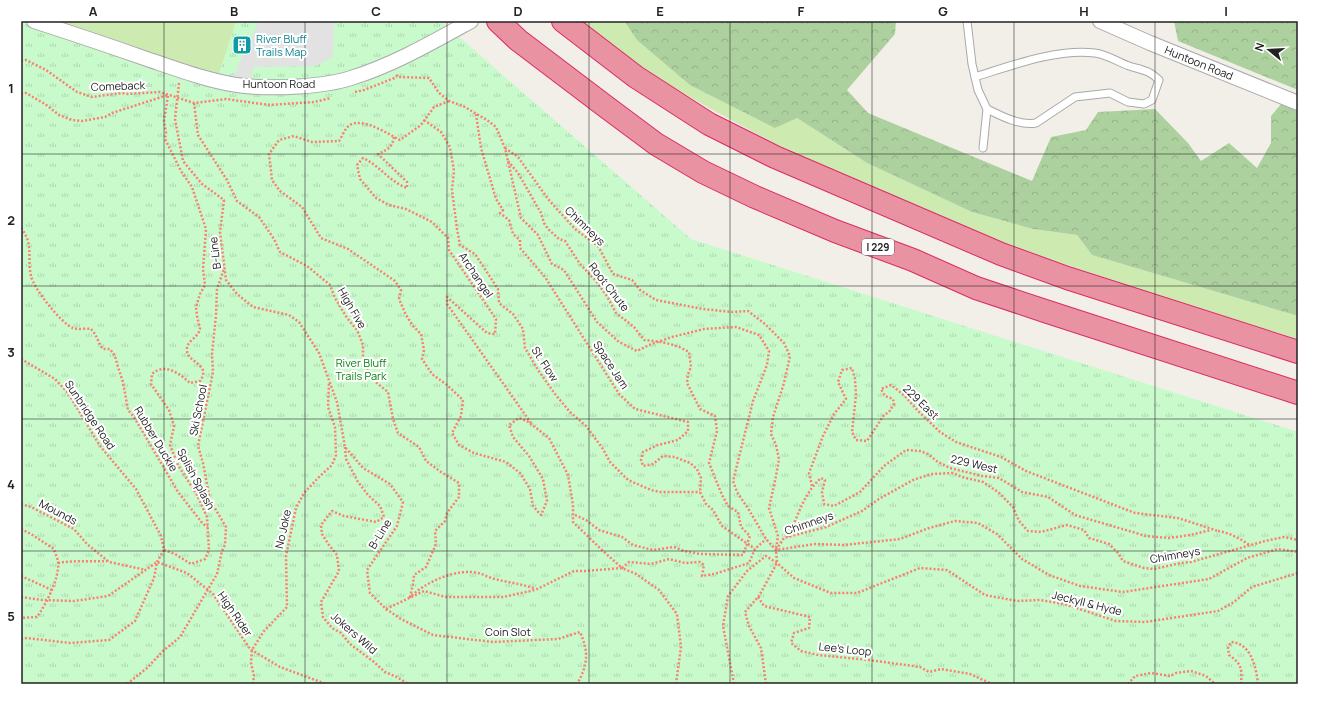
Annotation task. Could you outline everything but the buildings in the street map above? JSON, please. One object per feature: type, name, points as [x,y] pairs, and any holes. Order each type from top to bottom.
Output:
[{"type":"highway","name":"I 229","points":[[498,21],[518,40],[656,144],[703,172],[755,197],[835,231],[913,260],[976,288],[1298,393]]},
{"type":"highway","points":[[563,21],[643,81],[709,124],[775,158],[1001,254],[1074,280],[1298,352]]},
{"type":"street","name":"Huntoon Road","points":[[34,21],[180,70],[227,83],[246,86],[314,85],[350,79],[422,48],[471,21]]},
{"type":"street","name":"Huntoon Road","points":[[1100,21],[1298,103]]},
{"type":"lane","points":[[967,21],[972,64],[978,90],[987,109],[983,148]]},
{"type":"lane","points":[[975,77],[1014,65],[1072,52],[1096,53],[1152,73],[1159,80],[1152,100],[1144,104],[1128,102],[1110,93],[1076,97],[1036,123],[1030,124],[1003,117],[987,109]]},
{"type":"path","name":"Comeback","points":[[21,61],[26,60],[46,70],[77,92],[92,97],[122,93],[160,92],[177,98]]},
{"type":"path","points":[[387,64],[398,77],[429,78],[439,94],[449,101],[463,106],[496,127],[508,161],[521,218],[538,235],[552,264],[564,270],[597,322],[619,342],[637,351],[658,341],[704,329],[736,327],[759,335],[769,351],[767,365],[753,401],[733,481],[737,492],[766,539],[776,550],[777,563],[758,598],[745,612],[749,626],[761,648],[766,684]]},
{"type":"path","points":[[21,94],[26,93],[45,104],[59,115],[82,121],[105,117],[112,113],[168,95]]},
{"type":"path","name":"Splish Splash","points":[[164,550],[175,554],[191,564],[205,559],[209,550],[207,517],[197,495],[184,476],[172,453],[170,440],[174,426],[169,410],[151,384],[152,374],[157,370],[162,369],[173,371],[190,383],[200,381],[204,376],[202,369],[189,356],[186,349],[191,340],[197,336],[200,329],[196,307],[200,294],[205,285],[203,269],[206,229],[192,187],[181,171],[165,139],[166,133],[164,121],[168,95]]},
{"type":"path","name":"B-Line","points":[[177,98],[175,118],[184,161],[202,184],[224,200],[220,232],[226,280],[244,301],[253,307],[289,315],[299,322],[319,353],[337,402],[345,446],[363,468],[390,484],[403,502],[397,526],[367,570],[370,593],[386,609]]},
{"type":"path","points":[[449,101],[434,107],[421,125],[400,140],[361,122],[349,126],[339,141],[312,142],[294,136],[279,140],[269,154],[272,180],[280,190],[302,207],[321,238],[348,249],[395,281],[401,290],[399,299],[406,315],[412,326],[421,334],[424,350],[422,359],[432,374],[448,385],[463,400],[461,416],[452,433],[459,445],[474,453],[506,462],[520,473],[530,489],[533,506],[541,515],[547,501],[543,479],[513,437],[509,425],[519,418],[527,421],[549,438],[568,475],[574,522],[622,568],[636,574],[659,590],[677,614],[681,648],[676,684]]},
{"type":"path","name":"High Five","points":[[194,103],[198,135],[227,180],[237,201],[259,217],[274,238],[280,252],[307,266],[330,285],[335,298],[347,318],[357,330],[363,345],[364,363],[372,380],[388,392],[393,419],[398,433],[419,447],[426,461],[459,483],[459,497],[447,512],[445,521],[435,531],[436,544],[426,566],[414,575],[410,597]]},
{"type":"path","name":"Space Jam","points":[[476,114],[481,148],[496,199],[503,210],[500,214],[509,220],[512,234],[520,240],[520,248],[545,277],[619,394],[635,409],[688,422],[688,431],[678,440],[658,445],[643,452],[641,460],[643,466],[653,464],[663,456],[675,457],[690,463],[697,469],[701,478],[700,492],[706,504],[713,510],[722,526],[747,545],[755,549]]},
{"type":"path","name":"St. Flow","points":[[424,120],[441,132],[450,147],[454,171],[452,190],[460,245],[475,254],[498,289],[499,303],[513,314],[523,329],[525,348],[554,394],[570,412],[586,426],[603,449],[610,462],[628,480],[651,490],[660,492],[700,492]]},
{"type":"path","name":"Archangel","points":[[394,137],[393,144],[389,149],[378,154],[407,182],[407,188],[393,181],[373,163],[363,158],[357,165],[360,179],[376,198],[389,205],[406,209],[432,222],[448,238],[449,250],[496,319],[496,334],[487,333],[447,297],[447,304],[532,425]]},
{"type":"path","name":"Chimneys","points":[[504,148],[518,157],[548,199],[575,229],[598,246],[613,274],[632,280],[640,290],[656,300],[704,309],[732,312],[748,311],[765,324],[784,343],[790,356],[784,383],[773,417],[770,434],[776,445],[779,459],[769,508],[778,536],[776,550]]},
{"type":"path","name":"Root Chute","points":[[508,161],[518,173],[541,213],[544,223],[548,229],[559,239],[565,241],[580,264],[597,282],[616,313],[634,327],[644,340],[658,341],[689,352],[691,367],[688,374],[687,383],[700,409],[715,416],[717,431],[709,464],[728,506],[738,512],[742,527],[750,536],[747,545]]},
{"type":"path","name":"Rubber Duckie","points":[[21,228],[28,236],[31,277],[34,285],[61,319],[74,329],[91,329],[95,333],[100,346],[104,349],[110,349],[116,356],[128,410],[134,417],[178,492],[203,524],[208,527]]},
{"type":"path","name":"Ski School","points":[[126,684],[147,668],[163,650],[180,637],[217,574],[222,551],[225,545],[226,527],[210,500],[204,463],[198,446],[214,372],[212,354],[217,289],[224,267]]},
{"type":"path","name":"Sunbridge Road","points":[[21,359],[55,379],[68,393],[100,446],[136,489],[161,536],[164,550]]},
{"type":"path","name":"229 East","points":[[812,486],[809,473],[823,436],[834,414],[846,399],[838,382],[842,370],[852,368],[856,395],[852,432],[856,440],[867,441],[884,415],[889,412],[894,404],[893,399],[885,396],[881,389],[891,385],[905,396],[940,432],[956,442],[1001,457],[1026,471],[1135,513],[1178,518],[1218,531]]},
{"type":"path","name":"No Joke","points":[[252,650],[264,631],[287,607],[286,556],[296,508],[304,493],[332,465],[336,455],[335,427],[328,407],[329,381]]},
{"type":"path","name":"Jokers Wild","points":[[345,446],[346,459],[358,482],[368,495],[380,506],[384,517],[376,522],[344,516],[332,511],[321,525],[322,534],[337,555],[339,571],[321,602],[323,617],[332,628],[341,633],[350,644],[385,672],[408,684]]},
{"type":"path","name":"229 West","points":[[812,486],[821,478],[825,480],[822,492],[824,504],[834,506],[860,492],[884,466],[906,450],[920,451],[928,454],[938,462],[950,468],[982,476],[999,478],[1022,492],[1048,497],[1075,515],[1146,536],[1169,538],[1209,530],[1226,533],[1243,541],[1249,546]]},
{"type":"path","name":"Chimneys","points":[[776,550],[784,538],[826,527],[862,511],[879,499],[913,480],[931,474],[953,473],[972,480],[983,482],[998,492],[1013,507],[1019,521],[1028,530],[1041,532],[1067,526],[1084,530],[1089,538],[1109,544],[1118,553],[1123,561],[1144,568],[1154,569],[1191,562],[1284,537],[1298,540]]},
{"type":"path","points":[[788,537],[812,486]]},
{"type":"path","name":"Mounds","points":[[21,504],[31,507],[74,529],[87,544],[110,562],[146,570]]},
{"type":"path","points":[[573,514],[586,520],[600,530],[622,537],[633,545],[653,550],[674,546],[684,551],[700,554],[743,555],[747,545]]},
{"type":"path","points":[[776,550],[815,544],[844,545],[900,539],[929,528],[955,521],[978,522],[997,534],[1022,559],[1049,575],[1080,586],[1123,592],[1209,579],[1248,558],[1278,549],[1298,552]]},
{"type":"path","points":[[21,529],[54,549],[58,563],[52,590],[48,600],[37,617],[21,618]]},
{"type":"path","points":[[386,609],[424,591],[446,597],[503,597],[535,590],[574,571],[622,568],[629,562],[651,564],[668,559],[685,562],[700,562],[704,566],[702,576],[714,574],[749,563],[755,549],[766,539]]},
{"type":"path","points":[[21,639],[27,638],[70,643],[109,640],[136,621],[154,578],[157,562],[164,550]]},
{"type":"path","points":[[734,684],[723,626],[728,596],[747,571],[766,556],[777,563]]},
{"type":"path","points":[[58,563],[70,561],[90,562],[108,560]]},
{"type":"path","points":[[21,597],[74,601],[108,596],[157,562]]},
{"type":"path","name":"High Rider","points":[[157,562],[187,573],[213,594],[250,649],[280,666],[326,684]]},
{"type":"path","name":"Jeckyll & Hyde","points":[[777,563],[794,578],[831,593],[857,593],[920,568],[947,570],[985,595],[1017,602],[1040,600],[1064,604],[1116,621],[1146,622],[1218,611],[1234,602],[1252,588],[1298,574]]},
{"type":"path","points":[[410,597],[427,584],[462,572],[478,573],[497,580],[517,583],[535,590]]},
{"type":"path","points":[[21,576],[52,590]]},
{"type":"path","name":"Lee's Loop","points":[[758,598],[764,606],[810,617],[809,628],[794,633],[791,643],[801,651],[818,655],[920,667],[929,672],[942,669],[970,674],[992,684]]},
{"type":"path","name":"Coin Slot","points":[[386,609],[401,619],[433,635],[493,642],[558,640],[580,632],[585,643],[586,664],[577,684]]},
{"type":"path","points":[[1241,684],[1241,672],[1238,661],[1229,655],[1228,648],[1231,642],[1238,642],[1248,650],[1256,671],[1258,684]]},
{"type":"path","points":[[252,650],[251,663],[254,676],[253,684]]},
{"type":"path","points":[[1128,684],[1135,676],[1151,672],[1170,676],[1176,673],[1191,671],[1206,676],[1213,682],[1213,684]]},
{"type":"green space","points":[[43,21],[259,21],[230,78]]},
{"type":"green space","name":"River Bluff Trails Park","points":[[236,21],[441,21],[691,239],[1298,432],[1298,684],[21,684],[21,22],[214,89]]},
{"type":"green space","points":[[573,21],[624,21],[637,40],[797,118],[867,163],[972,212],[1033,229],[1077,235],[1092,255],[1298,316],[1298,339],[1179,302],[982,237],[831,174],[709,108],[629,61]]},
{"type":"green space","points":[[624,21],[896,21],[895,34],[847,90],[868,113],[1032,181],[1051,137],[1086,130],[1098,112],[1155,109],[1188,143],[1201,161],[1229,143],[1257,168],[1271,143],[1271,116],[1282,103],[1298,110],[1298,316],[1092,255],[1077,235],[1033,229],[972,212],[867,163],[797,118],[775,128],[690,85],[637,40]]},
{"type":"green space","points":[[1174,21],[1298,21],[1298,90],[1178,41]]},
{"type":"shaded area","points":[[259,21],[334,22],[333,57],[315,66],[254,67],[251,75],[255,86],[227,83],[231,76],[238,71],[238,65]]},
{"type":"place","name":"River Bluff Trails Map","points":[[242,45]]}]
